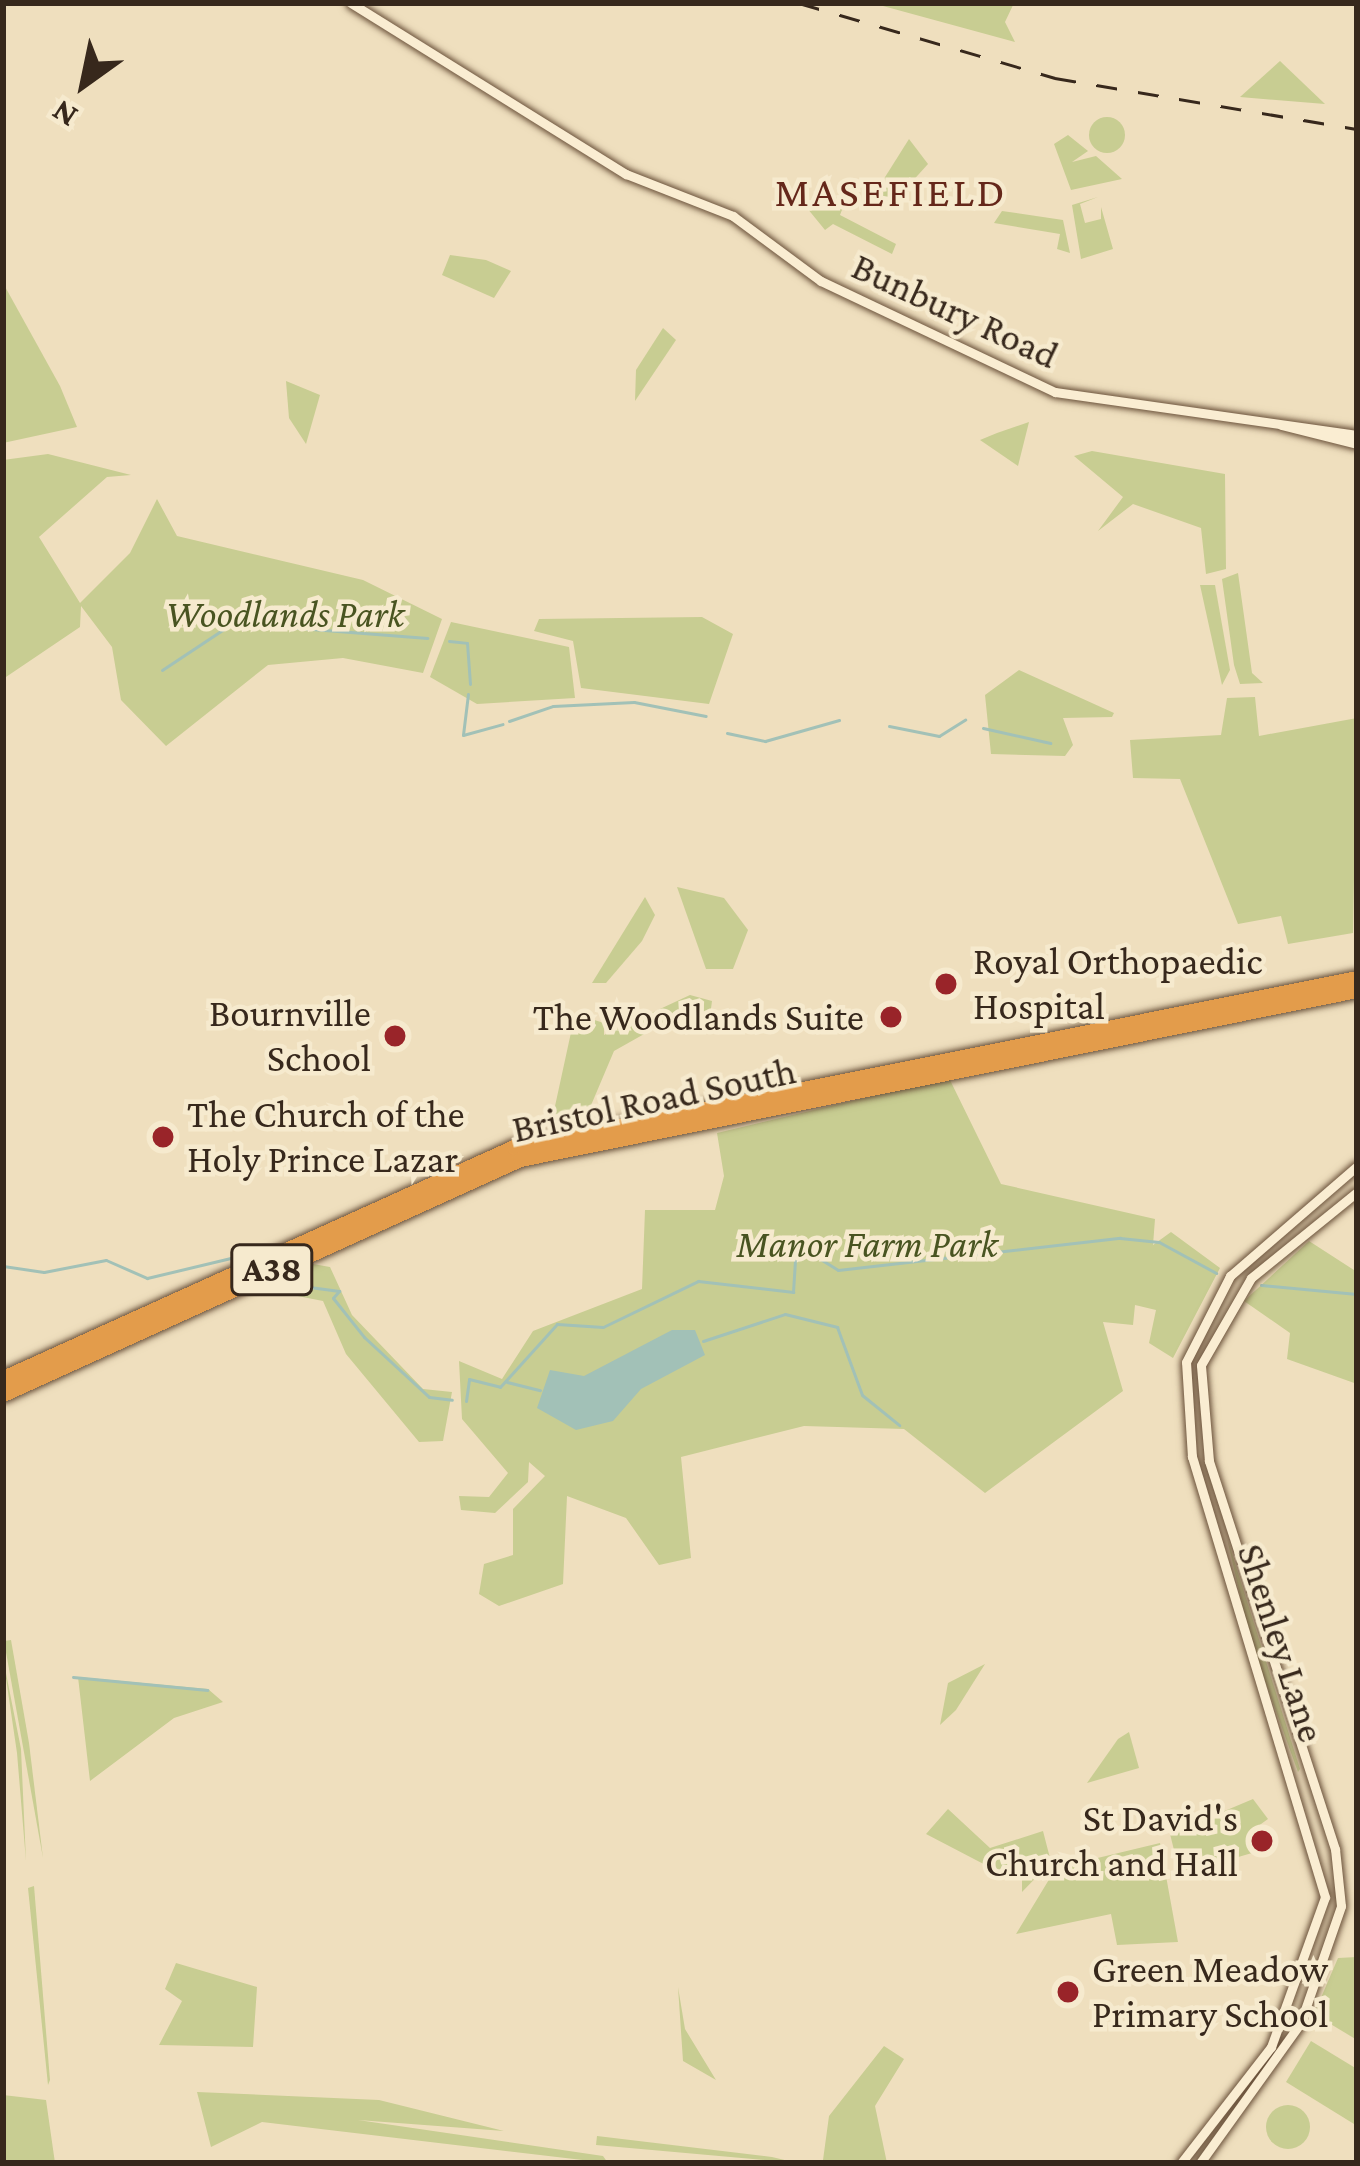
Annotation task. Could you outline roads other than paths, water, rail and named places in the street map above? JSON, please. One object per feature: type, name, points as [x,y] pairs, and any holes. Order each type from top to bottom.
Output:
[{"type":"highway","name":"Bristol Road South","points":[[7,1385],[373,1207],[540,1148],[1357,978]]},
{"type":"highway","name":"Bristol Road South","points":[[1213,1011],[1357,990]]},
{"type":"highway","name":"Bristol Road South","points":[[7,1385],[540,1148]]},
{"type":"highway","points":[[373,1207],[413,1205]]},
{"type":"main road","name":"Bunbury Road","points":[[351,3],[641,182],[733,216],[821,281],[1055,392],[1357,435]]},
{"type":"main road","name":"Bunbury Road","points":[[1302,425],[1357,444]]},
{"type":"main road","name":"Shenley Lane","points":[[1181,2163],[1252,2079],[1292,2006],[1323,1917],[1323,1863],[1188,1439],[1184,1372],[1204,1315],[1245,1259],[1357,1166]]},
{"type":"main road","name":"Shenley Lane","points":[[1200,2163],[1305,2014],[1340,1921],[1337,1861],[1230,1532],[1199,1377],[1218,1318],[1256,1272],[1357,1192]]},
{"type":"main road","points":[[1299,1216],[1309,1229]]},
{"type":"main road","points":[[1245,1259],[1256,1272]]},
{"type":"main road","points":[[1184,1372],[1199,1377]]},
{"type":"main road","points":[[1216,1536],[1230,1532]]},
{"type":"main road","points":[[1293,1779],[1307,1773]]},
{"type":"main road","points":[[1323,1917],[1340,1921]]},
{"type":"main road","points":[[1292,2006],[1305,2014]]},
{"type":"water","points":[[672,1330],[695,1330],[705,1355],[641,1389],[613,1421],[576,1430],[537,1408],[550,1370],[584,1376]]},
{"type":"waterway","points":[[162,670],[233,623],[427,638]]},
{"type":"waterway","points":[[449,641],[467,643],[470,684]]},
{"type":"waterway","points":[[468,694],[463,735],[503,724]]},
{"type":"waterway","points":[[509,721],[553,706],[634,702],[706,716]]},
{"type":"waterway","points":[[727,733],[765,741],[839,720]]},
{"type":"waterway","points":[[889,726],[939,736],[965,720]]},
{"type":"waterway","points":[[983,728],[1050,743]]},
{"type":"waterway","points":[[466,1401],[469,1379],[500,1387],[557,1324],[603,1327],[698,1281],[793,1292],[796,1244],[838,1270],[1120,1238],[1159,1242],[1216,1273]]},
{"type":"waterway","points":[[3,1266],[44,1272],[106,1260],[147,1278],[231,1258]]},
{"type":"waterway","points":[[272,1282],[339,1291],[333,1298],[364,1337],[429,1397],[452,1400]]},
{"type":"waterway","points":[[1261,1285],[1357,1294]]},
{"type":"waterway","points":[[703,1341],[785,1314],[837,1327],[862,1395],[899,1425]]},
{"type":"waterway","points":[[507,1382],[540,1390]]},
{"type":"waterway","points":[[73,1677],[207,1690]]},
{"type":"railway","points":[[799,3],[1055,78],[1357,129]]},
{"type":"place","name":"Royal Orthopaedic Hospital","points":[[946,984]]},
{"type":"place","name":"The Woodlands Suite","points":[[891,1017]]},
{"type":"place","name":"Bournville School","points":[[395,1036]]},
{"type":"place","name":"The Church of the Holy Prince Lazar","points":[[163,1137]]},
{"type":"place","name":"St David's Church and Hall","points":[[1262,1841]]},
{"type":"place","name":"Green Meadow Primary School","points":[[1068,1992]]},
{"type":"district","name":"MASEFIELD","points":[[891,192]]},
{"type":"park label","name":"Woodlands Park","points":[[285,614]]},
{"type":"park label","name":"Manor Farm Park","points":[[867,1244]]}]
